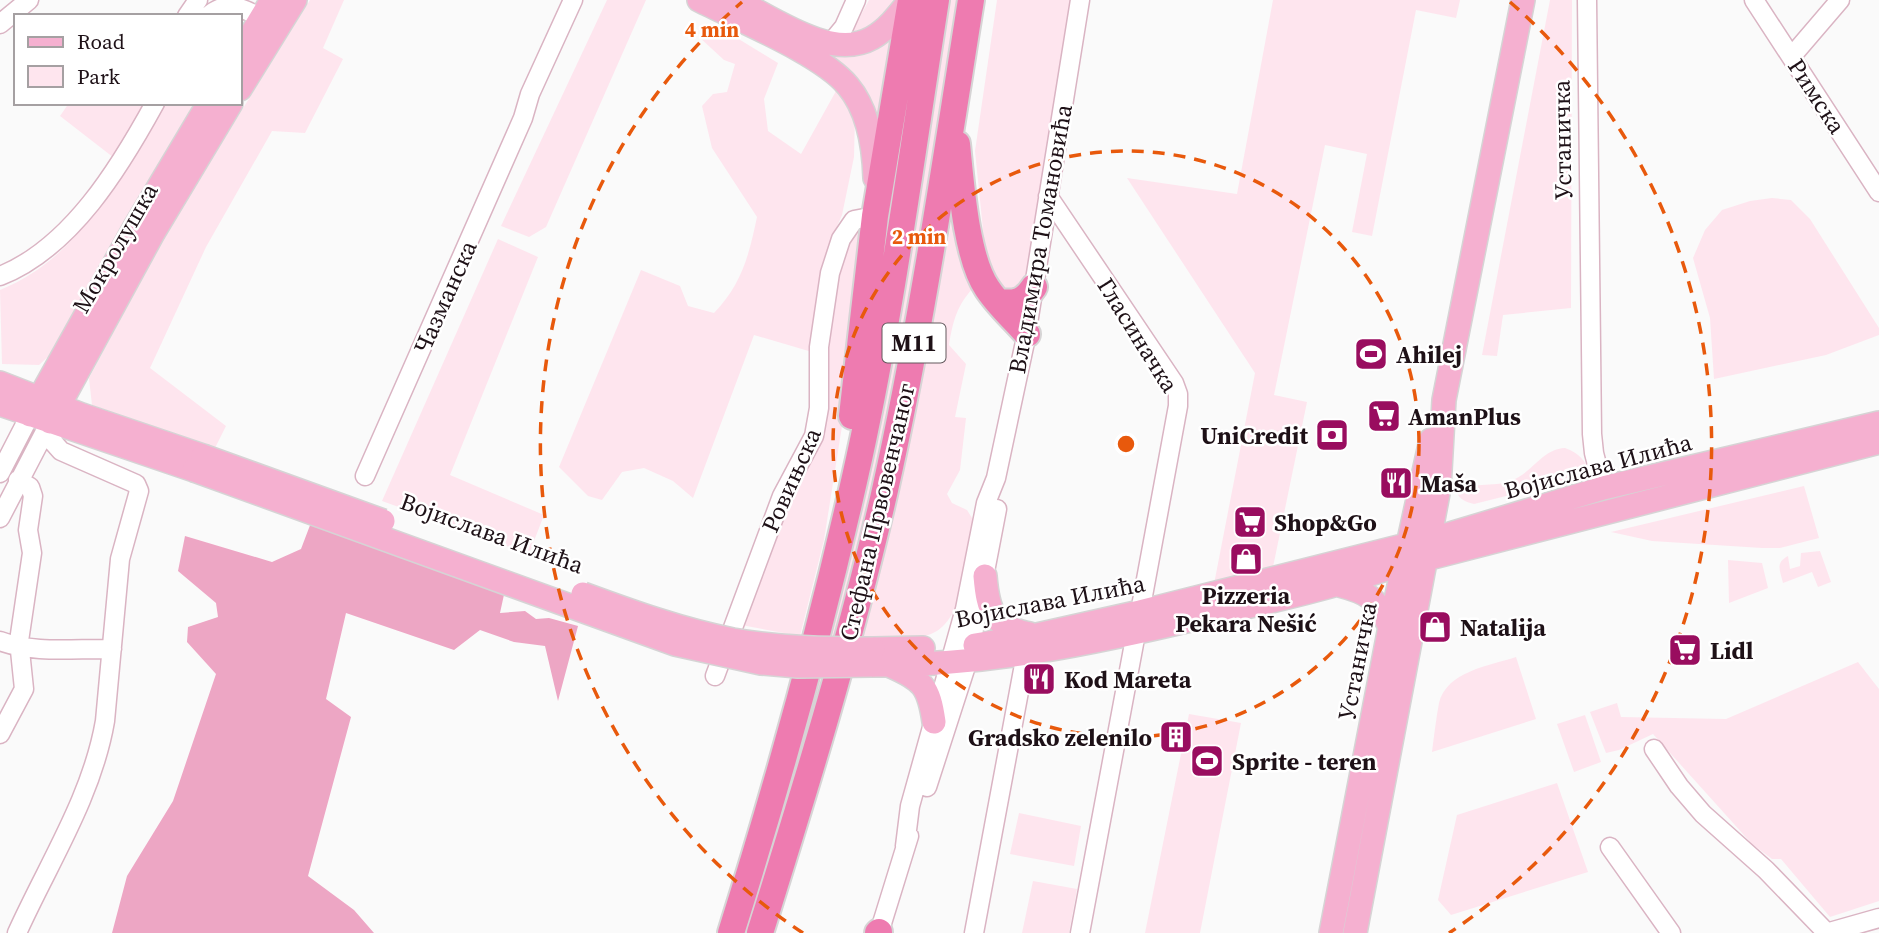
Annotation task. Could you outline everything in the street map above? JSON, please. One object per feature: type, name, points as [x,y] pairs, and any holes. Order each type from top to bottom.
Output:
[{"type":"highway","points":[[848,505],[855,378],[876,216],[911,0]]},
{"type":"highway","name":"Стефана Првовенчаног","points":[[730,933],[786,746],[848,505],[887,308],[936,0]]},
{"type":"highway","name":"Стефана Првовенчаног","points":[[760,933],[837,682],[867,565],[910,369],[971,0]]},
{"type":"highway","points":[[954,108],[959,165],[978,269],[986,287],[1027,334]]},
{"type":"highway","points":[[998,302],[1016,303],[1028,296],[1034,287]]},
{"type":"main road","points":[[242,86],[295,0]]},
{"type":"main road","points":[[699,0],[773,28],[830,44],[859,44],[874,37],[891,23],[911,0]]},
{"type":"main road","points":[[736,0],[832,71],[856,97],[862,109],[873,151],[876,216]]},
{"type":"main road","name":"Устаничка","points":[[1331,933],[1390,628],[1439,488],[1444,400],[1524,0]]},
{"type":"main road","points":[[242,50],[267,9]]},
{"type":"main road","name":"Мокролушка","points":[[44,410],[135,227],[208,105]]},
{"type":"main road","name":"Мокролушка","points":[[44,410],[129,275],[230,105]]},
{"type":"main road","name":"Војислава Илића","points":[[0,383],[44,410]]},
{"type":"main road","name":"Устаничка","points":[[1355,933],[1416,552],[1433,427],[1444,400]]},
{"type":"main road","name":"Војислава Илића","points":[[0,404],[44,410],[199,463],[684,646],[761,663],[798,666],[1031,645],[1339,585],[1484,525],[1603,488],[1879,423]]},
{"type":"main road","name":"Војислава Илића","points":[[1138,623],[1416,552],[1879,442]]},
{"type":"main road","points":[[1439,488],[1441,501],[1451,515],[1460,521],[1484,525]]},
{"type":"main road","points":[[985,576],[987,599],[995,617],[1031,645]]},
{"type":"main road","points":[[1339,585],[1368,595],[1381,610],[1390,628]]},
{"type":"main road","points":[[878,660],[909,674],[925,687],[931,700],[934,722]]},
{"type":"street","points":[[0,24],[29,0]]},
{"type":"street","name":"Чазманска","points":[[365,476],[523,118],[530,93],[573,0]]},
{"type":"street","name":"Чазманска","points":[[523,118],[538,96],[586,0]]},
{"type":"street","points":[[830,44],[844,27],[856,0]]},
{"type":"street","name":"Владимира Томановића","points":[[905,846],[910,806],[934,722],[961,653],[965,609],[986,503],[996,478],[1027,334],[1080,0]]},
{"type":"street","name":"Устаничка","points":[[1587,0],[1594,453],[1603,488]]},
{"type":"street","name":"Римска","points":[[1754,0],[1879,192]]},
{"type":"street","points":[[1792,56],[1840,0]]},
{"type":"street","points":[[210,14],[217,8],[235,5],[267,9]]},
{"type":"street","name":"Мокролушка","points":[[0,275],[29,261],[62,236],[119,163],[154,105]]},
{"type":"street","name":"Гласиначка","points":[[1048,196],[1174,383],[1178,394],[1178,406],[1080,933]]},
{"type":"street","name":"Ровињска","points":[[715,676],[782,496],[805,456],[818,421],[819,347],[835,254],[854,220],[876,216]]},
{"type":"street","points":[[0,473],[44,410]]},
{"type":"street","points":[[0,518],[18,480],[44,410]]},
{"type":"street","points":[[17,933],[77,807],[100,748],[120,558],[139,491],[136,484],[61,451],[53,442],[44,410]]},
{"type":"street","name":"Владимира Томановића","points":[[879,933],[905,846],[919,812],[961,653],[985,576],[999,497],[996,478]]},
{"type":"street","points":[[0,734],[24,689],[19,646],[32,554],[28,530],[33,496],[30,487],[18,480]]},
{"type":"street","points":[[0,641],[19,646],[112,649]]},
{"type":"street","points":[[974,933],[1031,645]]},
{"type":"street","points":[[1654,749],[1679,786],[1703,814],[1766,870],[1827,933],[1879,918]]},
{"type":"street","points":[[1610,847],[1671,933]]},
{"type":"green space","points":[[310,0],[344,0],[323,48],[343,59],[305,133],[272,131],[206,247],[150,368],[226,426],[215,448],[92,405],[89,378],[169,228]]},
{"type":"green space","points":[[607,0],[646,0],[546,227],[529,237],[501,226]]},
{"type":"green space","points":[[869,0],[893,0],[885,18],[852,38],[855,26]]},
{"type":"green space","points":[[946,0],[963,0],[905,354],[841,638],[826,638]]},
{"type":"green space","points":[[997,0],[1071,0],[1026,289],[1000,295],[988,279],[975,151]]},
{"type":"green space","points":[[1273,0],[1460,0],[1456,18],[1416,10],[1372,236],[1352,232],[1367,154],[1325,145],[1274,395],[1307,402],[1273,567],[1214,584],[1255,373],[1127,178],[1237,194]]},
{"type":"green space","points":[[1550,0],[1572,0],[1571,308],[1503,315],[1497,356],[1482,355]]},
{"type":"green space","points":[[708,28],[737,38],[778,63],[764,99],[768,131],[801,154],[836,91],[855,116],[854,157],[842,215],[828,259],[812,352],[754,335],[693,498],[673,481],[644,468],[622,472],[602,500],[588,496],[559,467],[641,270],[680,286],[688,306],[714,313],[738,280],[754,231],[757,217],[712,148],[702,106],[713,94],[727,92],[735,64],[724,60],[699,37]]},
{"type":"green space","points":[[891,35],[877,122],[858,81],[823,52]]},
{"type":"green space","points":[[68,105],[195,105],[50,355],[39,365],[2,364],[0,290],[40,268],[57,254],[87,223],[127,168],[60,116]]},
{"type":"green space","points":[[956,198],[974,287],[963,300],[952,328],[949,345],[966,364],[955,417],[966,418],[960,470],[947,494],[952,503],[967,510],[977,526],[963,588],[957,604],[940,629],[921,636],[863,637],[910,437]]},
{"type":"green space","points":[[1772,198],[1791,200],[1810,219],[1879,328],[1879,335],[1826,355],[1714,379],[1710,318],[1693,258],[1705,230],[1722,210],[1750,201]]},
{"type":"green space","points":[[857,228],[864,228],[842,426],[824,540],[800,636],[741,625],[787,508],[822,434],[824,363],[841,258]]},
{"type":"green space","points":[[498,239],[538,257],[450,475],[544,515],[529,554],[382,501]]},
{"type":"green space","points":[[1565,448],[1584,461],[1590,473],[1587,476],[1474,504],[1458,495],[1457,492],[1471,486],[1501,484],[1515,479],[1551,452]]},
{"type":"green space","points":[[1804,486],[1819,538],[1780,548],[1652,541],[1611,532]]},
{"type":"green space","points":[[1820,551],[1831,582],[1818,587],[1812,572],[1783,583],[1781,561],[1788,556],[1790,569],[1800,566],[1801,553]]},
{"type":"green space","points":[[1728,560],[1762,563],[1768,588],[1729,603]]},
{"type":"green space","points":[[1516,657],[1536,719],[1432,752],[1443,692],[1470,671]]},
{"type":"green space","points":[[1858,662],[1879,689],[1879,901],[1830,917],[1781,859],[1772,859],[1752,844],[1653,734],[1606,753],[1590,712],[1617,703],[1621,717],[1726,719]]},
{"type":"green space","points":[[812,680],[831,681],[751,933],[737,933]]},
{"type":"green space","points":[[1189,714],[1241,723],[1200,933],[1145,933]]},
{"type":"green space","points":[[1585,715],[1601,762],[1574,772],[1557,724]]},
{"type":"green space","points":[[1557,783],[1588,872],[1451,915],[1438,900],[1457,815]]},
{"type":"green space","points":[[1019,813],[1081,826],[1074,866],[1010,854]]},
{"type":"green space","points":[[1033,881],[1077,889],[1069,933],[1022,933]]},
{"type":"shaded area","points":[[312,520],[505,590],[500,613],[525,611],[536,619],[549,618],[578,626],[558,701],[545,646],[514,642],[480,630],[454,650],[346,613],[326,699],[351,717],[308,876],[354,910],[374,933],[112,933],[127,876],[173,801],[216,674],[187,642],[188,627],[218,617],[216,603],[178,571],[185,536],[272,562],[301,549]]},
{"type":"place","name":"Ahilej","points":[[1371,354]]},
{"type":"place","name":"AmanPlus","points":[[1384,416]]},
{"type":"place","name":"UniCredit","points":[[1332,435]]},
{"type":"place","name":"Maša","points":[[1396,483]]},
{"type":"place","name":"Shop&Go","points":[[1250,522]]},
{"type":"place","name":"Pizzeria Pekara Nešić","points":[[1246,559]]},
{"type":"place","name":"Natalija","points":[[1435,627]]},
{"type":"place","name":"Lidl","points":[[1685,650]]},
{"type":"place","name":"Kod Mareta","points":[[1039,679]]},
{"type":"place","name":"Gradsko zelenilo","points":[[1176,737]]},
{"type":"place","name":"Sprite - teren","points":[[1207,761]]}]
